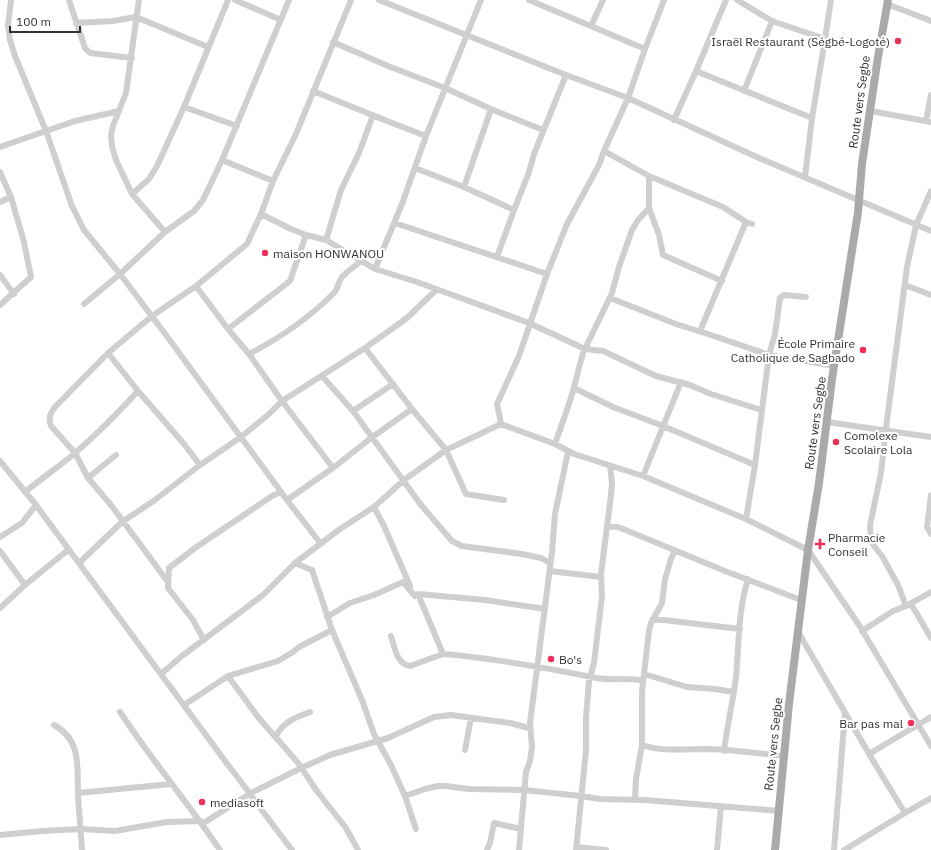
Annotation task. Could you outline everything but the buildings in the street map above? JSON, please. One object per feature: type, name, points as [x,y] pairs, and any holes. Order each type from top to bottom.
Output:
[{"type":"main road","name":"Route vers Segbe","points":[[774,850],[801,600],[835,366],[862,164],[887,2]]},
{"type":"street","points":[[11,0],[8,26],[14,56],[46,131],[72,206],[84,230],[152,316],[321,544]]},
{"type":"street","points":[[69,0],[85,48],[90,53],[132,58]]},
{"type":"street","points":[[139,0],[126,93],[113,126],[111,135],[112,146],[116,160],[132,194],[165,232]]},
{"type":"street","points":[[132,194],[149,180],[184,107],[228,0]]},
{"type":"street","points":[[235,0],[281,20]]},
{"type":"street","points":[[84,304],[120,274],[165,232],[194,211],[203,200],[237,126],[289,0]]},
{"type":"street","points":[[168,582],[88,478],[75,453],[51,426],[49,422],[50,413],[55,406],[108,353],[152,316],[196,286],[247,244],[261,214],[273,181],[296,134],[351,0]]},
{"type":"street","points":[[379,0],[391,2],[467,35],[628,98],[674,120],[858,201],[931,231]]},
{"type":"street","points":[[375,269],[402,204],[426,136],[481,0]]},
{"type":"street","points":[[529,0],[538,2],[645,49]]},
{"type":"street","points":[[592,26],[603,0]]},
{"type":"street","points":[[501,424],[497,404],[519,356],[529,323],[567,224],[599,165],[628,98],[664,0]]},
{"type":"street","points":[[674,120],[726,0]]},
{"type":"street","points":[[737,0],[772,21],[825,39]]},
{"type":"street","points":[[804,177],[830,0]]},
{"type":"street","points":[[887,2],[931,21]]},
{"type":"street","points":[[76,23],[113,21],[136,17],[208,47]]},
{"type":"street","points":[[744,91],[772,21]]},
{"type":"street","points":[[333,42],[543,130]]},
{"type":"street","points":[[696,71],[812,118]]},
{"type":"street","points":[[497,257],[543,130],[566,75]]},
{"type":"street","points":[[313,91],[426,136]]},
{"type":"street","points":[[871,111],[929,122],[931,95]]},
{"type":"street","points":[[184,107],[237,126]]},
{"type":"street","points":[[464,187],[491,109]]},
{"type":"street","points":[[0,147],[75,121],[119,111]]},
{"type":"street","points":[[326,240],[341,190],[359,153],[373,115]]},
{"type":"street","points":[[604,151],[649,176],[723,207],[749,223],[700,331]]},
{"type":"street","points":[[222,160],[273,181]]},
{"type":"street","points":[[415,168],[464,187],[514,210]]},
{"type":"street","points":[[0,172],[11,198],[24,242],[30,278],[0,305]]},
{"type":"street","points":[[649,176],[649,208],[659,235],[663,254],[722,281]]},
{"type":"street","points":[[931,191],[916,225],[907,267],[881,473],[870,525],[874,546],[882,556],[909,605],[931,638]]},
{"type":"street","points":[[0,202],[11,198]]},
{"type":"street","points":[[554,444],[574,388],[585,349],[610,298],[632,230],[638,220],[649,208]]},
{"type":"street","points":[[261,214],[291,229],[306,235],[326,240],[375,269],[529,323],[585,349],[603,351],[656,376],[681,382],[762,410]]},
{"type":"street","points":[[394,223],[547,274]]},
{"type":"street","points":[[228,329],[290,281],[306,235]]},
{"type":"street","points":[[249,354],[290,330],[315,310],[336,292],[342,277],[361,262]]},
{"type":"street","points":[[0,275],[14,294]]},
{"type":"street","points":[[905,285],[931,295]]},
{"type":"street","points":[[196,286],[334,468]]},
{"type":"street","points":[[79,564],[122,522],[155,500],[200,465],[241,436],[269,414],[282,401],[365,348],[407,318],[436,290]]},
{"type":"street","points":[[746,519],[755,465],[768,355],[775,334],[781,297],[784,295],[806,297]]},
{"type":"street","points":[[610,298],[676,324],[768,355],[835,366]]},
{"type":"street","points":[[365,348],[394,384],[412,410],[446,450],[466,494],[504,500]]},
{"type":"street","points":[[108,353],[200,465]]},
{"type":"street","points":[[322,376],[353,411],[371,438],[404,480],[421,505],[455,544],[533,556],[550,563]]},
{"type":"street","points":[[643,476],[681,382]]},
{"type":"street","points":[[353,411],[394,384]]},
{"type":"street","points":[[574,388],[613,407],[664,426],[755,465]]},
{"type":"street","points":[[25,492],[75,453],[108,424],[138,391]]},
{"type":"street","points":[[287,500],[334,468],[371,438],[412,410]]},
{"type":"street","points":[[827,422],[931,437]]},
{"type":"street","points":[[161,674],[221,625],[263,595],[295,563],[340,529],[374,507],[404,480],[446,450],[501,424],[554,444],[568,452],[643,476],[746,519],[808,550],[862,631],[931,746]]},
{"type":"street","points":[[519,850],[526,772],[530,761],[532,747],[529,728],[550,570],[555,514],[568,452]]},
{"type":"street","points":[[88,478],[116,455]]},
{"type":"street","points":[[0,461],[36,505],[292,850]]},
{"type":"street","points":[[606,850],[577,849],[586,750],[586,718],[590,676],[594,663],[602,596],[601,578],[612,495],[612,474],[610,466]]},
{"type":"street","points":[[204,640],[193,620],[168,588],[170,568],[272,496],[281,492]]},
{"type":"street","points":[[931,495],[927,526],[931,534]]},
{"type":"street","points":[[0,537],[22,523],[36,505]]},
{"type":"street","points":[[374,507],[443,654]]},
{"type":"street","points":[[607,526],[618,527],[801,600]]},
{"type":"street","points":[[0,608],[25,585],[68,550]]},
{"type":"street","points":[[635,799],[637,766],[642,745],[643,678],[649,630],[652,620],[662,604],[666,579],[675,550]]},
{"type":"street","points":[[0,551],[25,585]]},
{"type":"street","points":[[295,563],[312,570],[332,630],[378,741],[406,796],[416,829]]},
{"type":"street","points":[[550,570],[601,578]]},
{"type":"street","points":[[724,751],[734,692],[740,629],[748,579]]},
{"type":"street","points":[[327,616],[350,603],[374,595],[403,582],[416,595],[485,600],[545,609]]},
{"type":"street","points":[[862,631],[894,611],[909,605],[931,592]]},
{"type":"street","points":[[652,620],[664,620],[740,629]]},
{"type":"street","points":[[184,705],[228,676],[278,661],[299,647],[332,630]]},
{"type":"street","points":[[798,630],[869,754],[905,812]]},
{"type":"street","points":[[391,636],[398,657],[406,665],[410,666],[443,654],[537,667],[601,678],[643,678],[687,687],[734,692]]},
{"type":"street","points":[[228,676],[258,718],[276,736],[302,767],[327,805],[346,828],[358,850]]},
{"type":"street","points":[[120,712],[220,850]]},
{"type":"street","points":[[276,736],[279,729],[287,722],[296,716],[310,712]]},
{"type":"street","points":[[834,850],[845,713]]},
{"type":"street","points":[[0,835],[81,829],[115,831],[167,822],[201,822],[251,793],[302,767],[330,755],[378,741],[405,731],[434,717],[451,715],[510,723],[529,728]]},
{"type":"street","points":[[869,754],[931,717]]},
{"type":"street","points":[[465,750],[471,718]]},
{"type":"street","points":[[54,725],[66,733],[74,749],[78,763],[78,792],[82,850]]},
{"type":"street","points":[[642,745],[683,750],[708,749],[784,756]]},
{"type":"street","points":[[78,792],[171,784]]},
{"type":"street","points":[[406,796],[438,786],[469,789],[524,790],[600,799],[635,799],[779,811]]},
{"type":"street","points":[[844,850],[905,812],[931,798]]},
{"type":"street","points":[[717,850],[721,806]]},
{"type":"street","points":[[487,850],[494,823],[521,829]]},
{"type":"place","name":"Israël Restaurant (Ségbé-Logoté)","points":[[898,41]]},
{"type":"place","name":"maison HONWANOU","points":[[265,253]]},
{"type":"place","name":"École Primaire Catholique de Sagbado","points":[[863,350]]},
{"type":"place","name":"Comolexe Scolaire Lola","points":[[836,442]]},
{"type":"place","name":"Pharmacie Conseil","points":[[820,544]]},
{"type":"place","name":"Bo's","points":[[551,659]]},
{"type":"place","name":"Bar pas mal","points":[[911,723]]},
{"type":"place","name":"mediasoft","points":[[202,802]]}]
